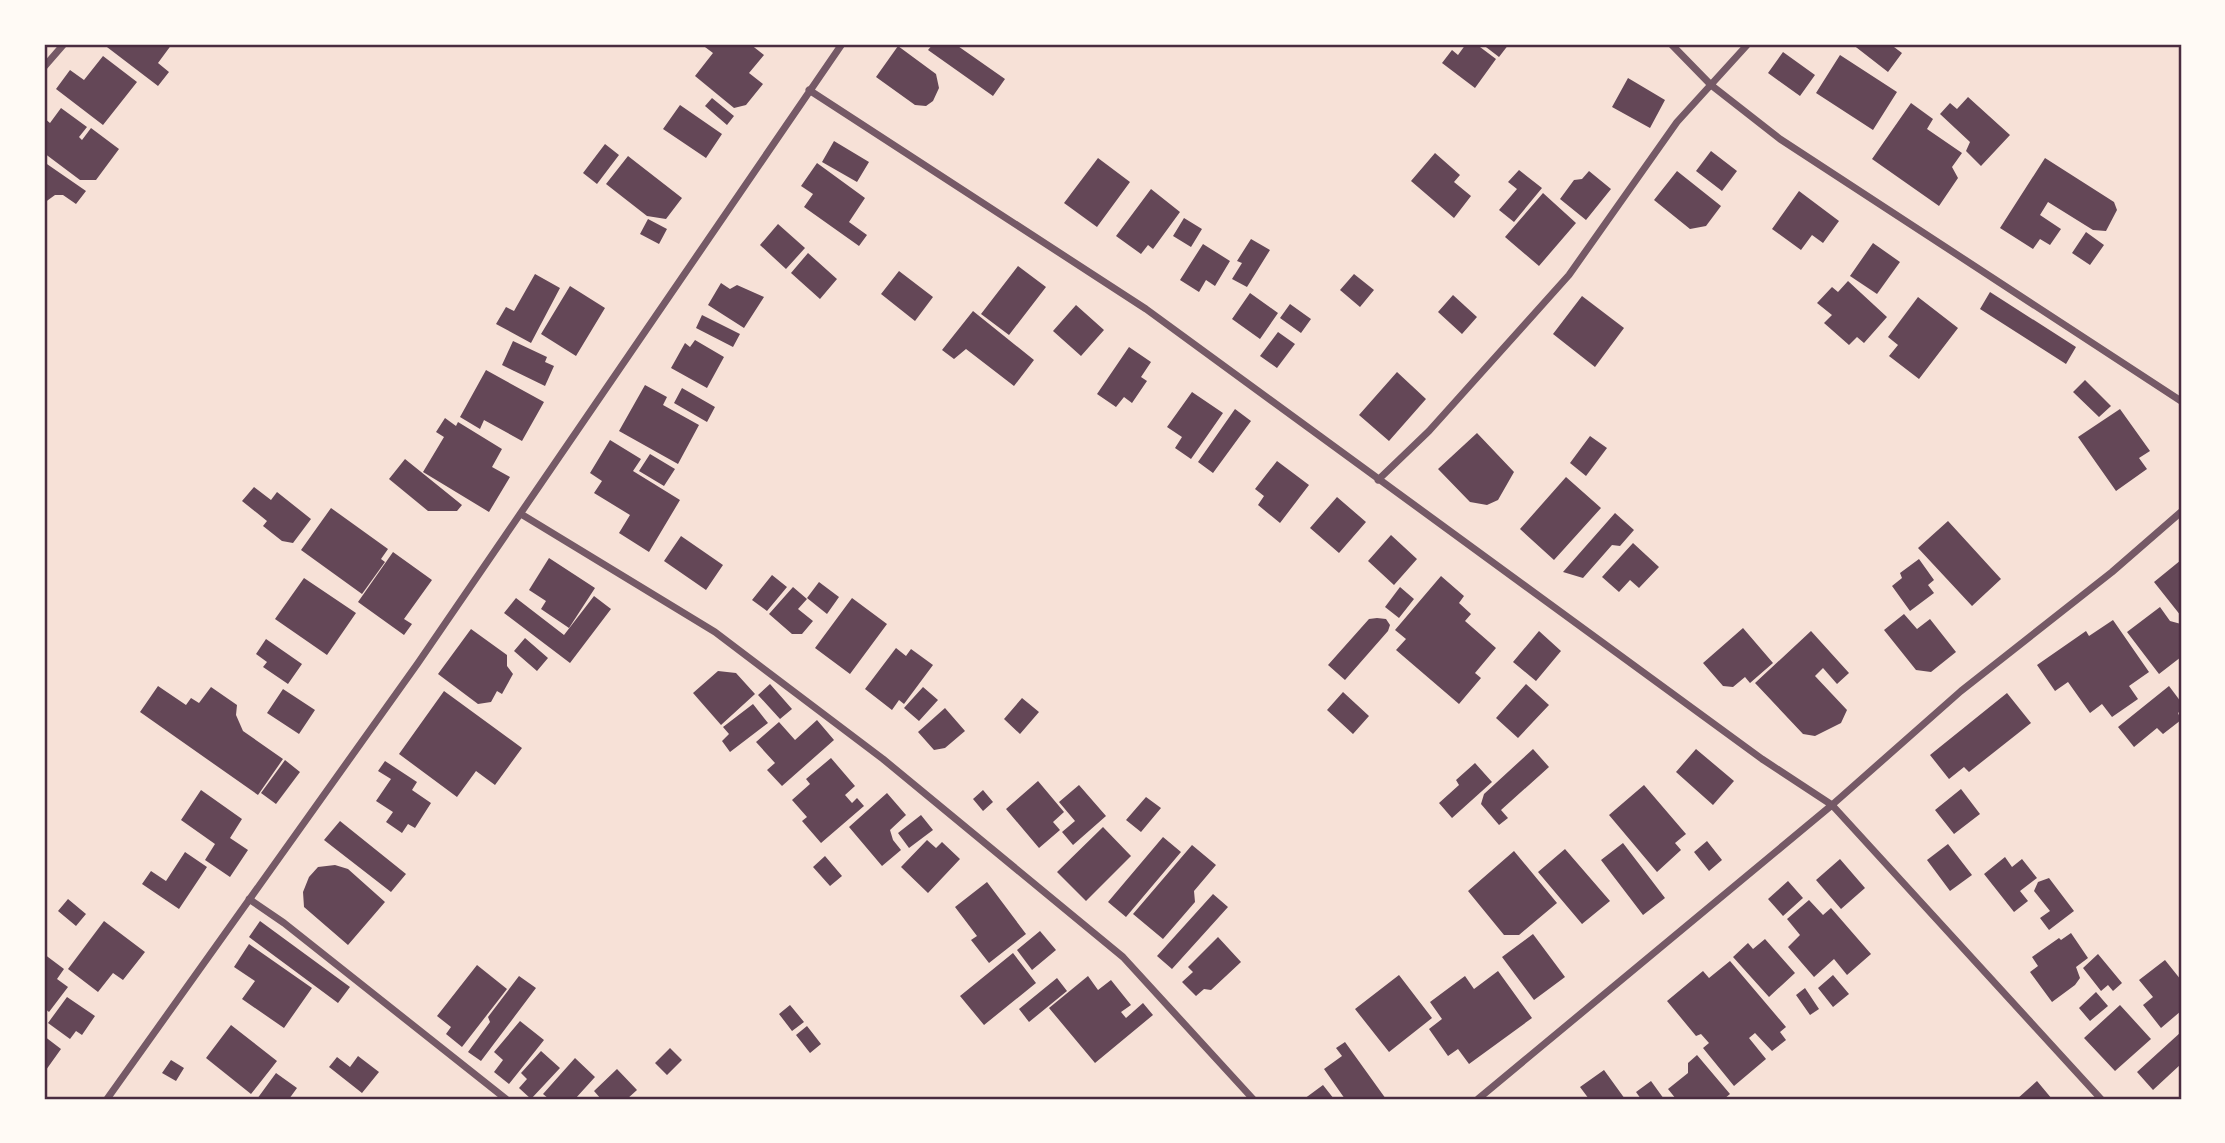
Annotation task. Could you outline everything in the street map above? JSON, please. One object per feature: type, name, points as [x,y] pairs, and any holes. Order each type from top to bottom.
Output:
[{"type":"street","points":[[44,67],[64,44]]},
{"type":"street","points":[[107,1099],[522,514],[842,44]]},
{"type":"street","points":[[1671,44],[1711,85],[1780,139],[2181,401]]},
{"type":"street","points":[[1378,480],[1429,431],[1569,275],[1677,122],[1748,44]]},
{"type":"street","points":[[809,90],[1146,309],[1762,759],[1832,805],[2101,1099]]},
{"type":"street","points":[[1479,1099],[1832,805],[1961,691],[2112,572],[2181,512]]},
{"type":"street","points":[[522,514],[715,632],[883,759],[1123,957],[1253,1099]]},
{"type":"street","points":[[249,899],[284,923],[506,1099]]},
{"type":"building","points":[[103,44],[172,44],[158,63],[169,72],[158,86]]},
{"type":"building","points":[[701,44],[750,44],[764,55],[749,73],[763,84],[746,105],[734,108],[695,76],[713,53]]},
{"type":"building","points":[[933,44],[955,44],[1005,79],[993,96],[928,50]]},
{"type":"building","points":[[1466,44],[1476,44],[1496,59],[1475,88],[1442,63],[1452,50],[1458,55]]},
{"type":"building","points":[[1482,44],[1509,44],[1499,57]]},
{"type":"building","points":[[1852,44],[1890,44],[1902,53],[1888,72]]},
{"type":"building","points":[[898,46],[936,74],[939,88],[933,101],[926,106],[915,105],[876,77]]},
{"type":"building","points":[[1783,52],[1815,75],[1800,96],[1768,73]]},
{"type":"building","points":[[1840,55],[1897,92],[1873,130],[1816,93]]},
{"type":"building","points":[[103,56],[137,82],[103,125],[56,89],[70,70],[84,80]]},
{"type":"building","points":[[1628,78],[1665,100],[1650,128],[1612,107]]},
{"type":"building","points":[[1968,97],[2010,135],[1981,166],[1966,151],[1970,142],[1940,114],[1950,103],[1957,109]]},
{"type":"building","points":[[712,98],[734,116],[727,125],[705,106]]},
{"type":"building","points":[[1911,103],[1933,119],[1927,129],[1962,153],[1952,167],[1958,178],[1939,206],[1872,159]]},
{"type":"building","points":[[680,105],[722,134],[706,158],[663,129]]},
{"type":"building","points":[[61,108],[87,127],[79,137],[82,140],[91,128],[119,149],[96,180],[80,180],[44,153],[44,118],[50,123]]},
{"type":"building","points":[[834,141],[869,162],[857,182],[822,162]]},
{"type":"building","points":[[605,144],[619,155],[597,184],[583,173]]},
{"type":"building","points":[[1711,151],[1737,171],[1722,191],[1696,171]]},
{"type":"building","points":[[1435,153],[1460,175],[1454,182],[1471,196],[1454,218],[1411,181]]},
{"type":"building","points":[[628,156],[682,198],[666,219],[647,216],[606,184]]},
{"type":"building","points":[[1098,158],[1130,182],[1097,227],[1064,203]]},
{"type":"building","points":[[2045,158],[2114,202],[2117,210],[2106,231],[2093,230],[2048,202],[2040,215],[2061,229],[2050,245],[2040,239],[2033,249],[2000,228]]},
{"type":"building","points":[[44,162],[86,191],[76,204],[63,195],[55,195],[44,203]]},
{"type":"building","points":[[817,163],[865,198],[849,222],[867,235],[859,246],[804,207],[813,194],[801,186]]},
{"type":"building","points":[[1519,170],[1542,188],[1514,222],[1499,210],[1517,189],[1508,182]]},
{"type":"building","points":[[1589,171],[1611,189],[1586,220],[1560,199],[1574,180],[1582,179]]},
{"type":"building","points":[[1677,171],[1721,206],[1706,226],[1690,229],[1654,200]]},
{"type":"building","points":[[1151,189],[1180,212],[1153,249],[1148,245],[1141,254],[1116,236]]},
{"type":"building","points":[[1799,191],[1839,221],[1823,243],[1812,235],[1801,250],[1772,229]]},
{"type":"building","points":[[1543,193],[1576,223],[1539,266],[1505,237]]},
{"type":"building","points":[[1184,218],[1202,229],[1191,247],[1173,236]]},
{"type":"building","points":[[648,219],[667,229],[659,244],[640,234]]},
{"type":"building","points":[[778,224],[805,248],[786,269],[760,245]]},
{"type":"building","points":[[2086,232],[2104,245],[2090,265],[2072,253]]},
{"type":"building","points":[[1251,239],[1270,250],[1247,287],[1232,279],[1242,263],[1237,261]]},
{"type":"building","points":[[1873,243],[1900,262],[1877,294],[1850,276]]},
{"type":"building","points":[[1203,244],[1230,261],[1215,286],[1206,280],[1199,292],[1180,280]]},
{"type":"building","points":[[808,253],[837,279],[820,299],[791,273]]},
{"type":"building","points":[[1018,266],[1046,287],[1009,335],[981,314]]},
{"type":"building","points":[[899,271],[933,297],[915,321],[881,294]]},
{"type":"building","points":[[535,274],[560,288],[531,343],[496,324],[506,307],[514,311]]},
{"type":"building","points":[[1354,274],[1374,290],[1360,307],[1340,290]]},
{"type":"building","points":[[1848,281],[1887,317],[1864,343],[1857,337],[1849,345],[1824,323],[1832,315],[1817,303],[1832,287],[1838,292]]},
{"type":"building","points":[[721,283],[730,289],[737,285],[764,297],[744,328],[708,305]]},
{"type":"building","points":[[570,286],[605,308],[576,356],[541,334]]},
{"type":"building","points":[[1990,292],[2076,347],[2066,364],[1980,309]]},
{"type":"building","points":[[1250,293],[1278,313],[1260,339],[1232,319]]},
{"type":"building","points":[[1453,295],[1477,317],[1462,334],[1438,312]]},
{"type":"building","points":[[1582,296],[1624,328],[1595,367],[1553,334]]},
{"type":"building","points":[[1918,297],[1958,328],[1919,379],[1889,356],[1898,345],[1888,337]]},
{"type":"building","points":[[1290,304],[1311,319],[1301,333],[1280,318]]},
{"type":"building","points":[[1076,305],[1104,330],[1081,356],[1053,331]]},
{"type":"building","points":[[973,311],[1034,360],[1014,386],[966,349],[954,359],[942,350]]},
{"type":"building","points":[[702,315],[740,334],[733,347],[696,328]]},
{"type":"building","points":[[1278,332],[1295,344],[1277,368],[1260,356]]},
{"type":"building","points":[[695,340],[724,357],[707,388],[671,368],[685,343],[690,347]]},
{"type":"building","points":[[513,341],[547,357],[545,362],[554,366],[545,386],[502,365]]},
{"type":"building","points":[[1129,347],[1151,362],[1141,377],[1147,381],[1132,403],[1124,397],[1116,407],[1097,394]]},
{"type":"building","points":[[486,370],[544,402],[522,441],[484,420],[480,429],[460,417]]},
{"type":"building","points":[[1397,372],[1426,399],[1389,441],[1359,415]]},
{"type":"building","points":[[2085,380],[2111,406],[2099,417],[2073,392]]},
{"type":"building","points":[[645,385],[667,397],[663,405],[699,425],[678,464],[619,431]]},
{"type":"building","points":[[682,388],[715,407],[707,422],[674,403]]},
{"type":"building","points":[[1192,392],[1223,413],[1191,459],[1175,448],[1182,437],[1167,427]]},
{"type":"building","points":[[1235,409],[1251,421],[1213,473],[1198,462]]},
{"type":"building","points":[[2120,409],[2150,451],[2139,458],[2147,469],[2116,491],[2078,437]]},
{"type":"building","points":[[445,418],[456,426],[458,422],[502,449],[492,467],[510,477],[489,512],[423,472],[444,437],[436,432]]},
{"type":"building","points":[[1477,433],[1514,472],[1498,500],[1487,505],[1470,502],[1438,469]]},
{"type":"building","points":[[1590,436],[1607,448],[1586,476],[1570,463]]},
{"type":"building","points":[[610,440],[641,459],[633,471],[680,500],[649,552],[619,533],[630,515],[594,493],[602,481],[590,473]]},
{"type":"building","points":[[650,454],[675,469],[664,486],[639,471]]},
{"type":"building","points":[[405,459],[462,505],[457,511],[428,511],[389,479]]},
{"type":"building","points":[[1277,461],[1309,485],[1280,523],[1258,505],[1264,496],[1255,489]]},
{"type":"building","points":[[1566,477],[1601,508],[1554,560],[1520,529]]},
{"type":"building","points":[[254,487],[271,500],[277,492],[311,519],[293,543],[282,541],[263,526],[267,521],[242,501]]},
{"type":"building","points":[[1337,497],[1366,522],[1339,553],[1310,528]]},
{"type":"building","points":[[331,508],[388,549],[381,559],[385,562],[362,594],[301,550]]},
{"type":"building","points":[[1615,513],[1634,530],[1620,546],[1612,545],[1583,578],[1563,572]]},
{"type":"building","points":[[1948,521],[2001,579],[1972,606],[1918,548]]},
{"type":"building","points":[[1391,535],[1417,559],[1394,585],[1368,561]]},
{"type":"building","points":[[681,536],[723,565],[706,590],[664,561]]},
{"type":"building","points":[[1633,543],[1659,567],[1639,588],[1630,580],[1619,592],[1602,577]]},
{"type":"building","points":[[393,552],[432,580],[404,619],[412,624],[404,635],[358,602]]},
{"type":"building","points":[[549,558],[595,588],[569,628],[541,609],[546,601],[529,590]]},
{"type":"building","points":[[1919,559],[1934,580],[1928,585],[1934,593],[1910,611],[1892,586],[1902,578],[1900,573]]},
{"type":"building","points":[[2181,560],[2181,616],[2154,582]]},
{"type":"building","points":[[772,575],[787,587],[767,611],[752,600]]},
{"type":"building","points":[[1441,576],[1464,596],[1459,603],[1471,614],[1465,621],[1496,648],[1475,673],[1481,678],[1459,704],[1396,650],[1406,639],[1395,630]]},
{"type":"building","points":[[304,578],[356,613],[327,655],[275,619]]},
{"type":"building","points":[[819,582],[839,597],[827,614],[807,598]]},
{"type":"building","points":[[793,587],[807,599],[798,609],[813,621],[802,634],[792,634],[769,614]]},
{"type":"building","points":[[1400,587],[1414,599],[1399,618],[1385,607]]},
{"type":"building","points":[[594,596],[611,609],[570,663],[504,613],[516,598],[564,635]]},
{"type":"building","points":[[852,598],[887,624],[850,674],[815,648]]},
{"type":"building","points":[[2160,607],[2170,621],[2181,624],[2181,657],[2159,674],[2127,632]]},
{"type":"building","points":[[1904,614],[1917,629],[1930,619],[1956,652],[1931,672],[1916,670],[1884,630]]},
{"type":"building","points":[[1369,619],[1386,619],[1390,625],[1388,631],[1345,680],[1328,665]]},
{"type":"building","points":[[2113,620],[2149,672],[2129,686],[2138,699],[2112,717],[2102,704],[2090,713],[2068,682],[2055,691],[2037,665],[2086,631],[2089,636]]},
{"type":"building","points":[[1743,628],[1773,663],[1750,683],[1745,677],[1733,687],[1723,686],[1703,663]]},
{"type":"building","points":[[471,629],[507,655],[507,666],[513,674],[502,694],[497,691],[491,702],[478,704],[438,674]]},
{"type":"building","points":[[1539,631],[1561,651],[1536,681],[1513,662]]},
{"type":"building","points":[[1811,631],[1849,673],[1837,684],[1823,668],[1815,676],[1847,710],[1841,723],[1815,736],[1803,734],[1755,683]]},
{"type":"building","points":[[525,638],[548,658],[537,671],[514,651]]},
{"type":"building","points":[[266,639],[302,664],[288,684],[263,667],[267,662],[256,654]]},
{"type":"building","points":[[896,648],[906,656],[911,649],[933,665],[904,704],[899,700],[892,710],[865,689]]},
{"type":"building","points":[[718,671],[736,673],[755,694],[721,725],[693,693]]},
{"type":"building","points":[[770,684],[792,709],[780,719],[758,695]]},
{"type":"building","points":[[1526,684],[1549,705],[1518,738],[1496,718]]},
{"type":"building","points":[[158,686],[186,705],[191,698],[199,703],[211,687],[237,705],[236,715],[243,731],[283,759],[258,795],[140,712]]},
{"type":"building","points":[[2169,686],[2181,702],[2181,710],[2178,713],[2181,720],[2163,734],[2157,728],[2134,747],[2118,727]]},
{"type":"building","points":[[923,687],[938,700],[919,721],[904,708]]},
{"type":"building","points":[[283,689],[315,710],[299,734],[267,713]]},
{"type":"building","points":[[444,691],[522,748],[495,785],[476,771],[457,797],[399,754]]},
{"type":"building","points":[[1343,692],[1369,716],[1353,734],[1327,710]]},
{"type":"building","points":[[2007,693],[2031,723],[1969,772],[1964,767],[1949,779],[1930,755]]},
{"type":"building","points":[[1022,698],[1039,712],[1020,734],[1004,719]]},
{"type":"building","points":[[753,704],[768,723],[730,752],[722,741],[729,734],[723,727]]},
{"type":"building","points":[[945,708],[965,731],[945,748],[934,750],[918,732]]},
{"type":"building","points":[[817,720],[834,740],[782,786],[767,770],[775,763],[756,742],[779,722],[795,740]]},
{"type":"building","points":[[1533,749],[1549,767],[1501,810],[1508,818],[1499,825],[1481,804],[1484,794]]},
{"type":"building","points":[[1696,749],[1734,781],[1713,805],[1676,772]]},
{"type":"building","points":[[831,758],[855,786],[845,795],[852,803],[857,798],[864,806],[821,843],[802,821],[807,817],[792,800],[810,784],[806,779]]},
{"type":"building","points":[[285,760],[300,772],[276,804],[261,793]]},
{"type":"building","points":[[385,761],[417,782],[412,790],[431,803],[415,828],[408,824],[402,833],[386,822],[393,812],[376,801],[391,779],[378,771]]},
{"type":"building","points":[[1475,763],[1492,782],[1452,818],[1439,803],[1459,785],[1456,780]]},
{"type":"building","points":[[1038,781],[1064,812],[1053,822],[1060,830],[1039,848],[1006,809]]},
{"type":"building","points":[[1079,785],[1106,816],[1073,845],[1062,832],[1075,821],[1059,802]]},
{"type":"building","points":[[1644,785],[1686,834],[1675,843],[1681,850],[1657,872],[1609,815]]},
{"type":"building","points":[[1961,789],[1980,814],[1954,834],[1935,810]]},
{"type":"building","points":[[201,790],[242,819],[230,838],[248,850],[230,877],[205,860],[215,844],[181,820]]},
{"type":"building","points":[[983,790],[993,802],[983,811],[973,799]]},
{"type":"building","points":[[887,793],[906,815],[890,830],[893,840],[901,850],[882,866],[849,827]]},
{"type":"building","points":[[1146,797],[1161,808],[1141,832],[1126,820]]},
{"type":"building","points":[[921,815],[933,830],[909,848],[898,833]]},
{"type":"building","points":[[340,821],[406,874],[391,892],[324,840]]},
{"type":"building","points":[[1103,827],[1131,856],[1086,901],[1057,872]]},
{"type":"building","points":[[1163,837],[1181,852],[1126,917],[1108,902]]},
{"type":"building","points":[[927,840],[936,848],[942,842],[960,859],[928,893],[901,867]]},
{"type":"building","points":[[1707,841],[1722,860],[1709,871],[1694,852]]},
{"type":"building","points":[[1623,843],[1665,898],[1643,915],[1601,860]]},
{"type":"building","points":[[1948,844],[1972,875],[1950,891],[1927,860]]},
{"type":"building","points":[[1192,845],[1216,865],[1194,891],[1195,902],[1163,939],[1133,914]]},
{"type":"building","points":[[1565,849],[1610,901],[1582,924],[1538,872]]},
{"type":"building","points":[[1514,851],[1557,903],[1519,935],[1504,935],[1468,891]]},
{"type":"building","points":[[185,852],[207,867],[179,909],[142,884],[151,871],[166,881]]},
{"type":"building","points":[[825,856],[842,876],[830,886],[813,867]]},
{"type":"building","points":[[2005,857],[2012,867],[2022,859],[2037,878],[2020,891],[2028,901],[2014,912],[1984,874]]},
{"type":"building","points":[[1840,859],[1865,888],[1841,909],[1816,880]]},
{"type":"building","points":[[335,865],[348,869],[385,902],[348,945],[304,907],[303,892],[309,877],[318,867]]},
{"type":"building","points":[[2049,878],[2074,911],[2049,930],[2040,918],[2050,911],[2034,891],[2038,882]]},
{"type":"building","points":[[1788,881],[1803,898],[1783,916],[1768,899]]},
{"type":"building","points":[[987,882],[1026,934],[989,963],[971,940],[977,936],[955,907]]},
{"type":"building","points":[[1213,894],[1228,907],[1172,969],[1157,956]]},
{"type":"building","points":[[68,899],[86,914],[76,926],[58,911]]},
{"type":"building","points":[[1809,900],[1823,915],[1831,908],[1871,954],[1847,975],[1834,959],[1814,977],[1788,947],[1800,935],[1787,919]]},
{"type":"building","points":[[104,921],[145,952],[123,980],[113,973],[98,992],[68,969]]},
{"type":"building","points":[[260,921],[350,987],[338,1003],[249,937]]},
{"type":"building","points":[[1040,931],[1056,950],[1032,970],[1017,950]]},
{"type":"building","points":[[2071,933],[2088,958],[2076,967],[2080,978],[2075,985],[2052,1002],[2030,972],[2038,966],[2032,957]]},
{"type":"building","points":[[1533,934],[1565,977],[1534,1000],[1502,957]]},
{"type":"building","points":[[1218,937],[1241,962],[1211,990],[1204,989],[1196,996],[1182,982],[1193,972],[1188,967]]},
{"type":"building","points":[[1765,939],[1795,973],[1769,997],[1733,957],[1748,943],[1753,949]]},
{"type":"building","points":[[249,944],[312,988],[284,1028],[242,999],[255,981],[234,967]]},
{"type":"building","points":[[1013,953],[1036,983],[984,1025],[960,996]]},
{"type":"building","points":[[44,954],[64,969],[57,979],[68,987],[49,1012],[44,1008]]},
{"type":"building","points":[[2098,954],[2122,983],[2113,991],[2108,985],[2101,991],[2083,968]]},
{"type":"building","points":[[2165,960],[2181,980],[2181,1011],[2161,1028],[2143,1005],[2153,997],[2139,980]]},
{"type":"building","points":[[1730,961],[1786,1027],[1780,1032],[1786,1040],[1772,1051],[1755,1033],[1749,1038],[1766,1059],[1734,1086],[1703,1048],[1709,1043],[1701,1034],[1696,1036],[1667,1001],[1703,971],[1709,978]]},
{"type":"building","points":[[477,965],[507,989],[462,1047],[446,1034],[451,1027],[437,1016]]},
{"type":"building","points":[[1498,971],[1532,1018],[1469,1064],[1458,1049],[1448,1056],[1429,1029],[1442,1019],[1430,1002],[1465,976],[1474,989]]},
{"type":"building","points":[[1399,975],[1432,1018],[1389,1052],[1355,1009]]},
{"type":"building","points":[[1833,975],[1849,994],[1833,1007],[1818,988]]},
{"type":"building","points":[[519,976],[536,988],[481,1061],[468,1052],[490,1022],[488,1017]]},
{"type":"building","points":[[1088,976],[1098,990],[1111,980],[1131,1005],[1121,1012],[1126,1018],[1143,1003],[1153,1015],[1095,1063],[1049,1008]]},
{"type":"building","points":[[1057,978],[1067,991],[1029,1022],[1019,1009]]},
{"type":"building","points":[[1805,988],[1819,1009],[1810,1015],[1796,995]]},
{"type":"building","points":[[2096,992],[2108,1006],[2090,1021],[2079,1008]]},
{"type":"building","points":[[67,997],[95,1016],[82,1035],[76,1031],[70,1039],[48,1023]]},
{"type":"building","points":[[790,1005],[804,1022],[792,1031],[779,1014]]},
{"type":"building","points":[[2120,1005],[2151,1039],[2115,1071],[2084,1038]]},
{"type":"building","points":[[520,1021],[544,1040],[509,1084],[494,1072],[503,1060],[494,1052]]},
{"type":"building","points":[[231,1025],[277,1061],[251,1094],[206,1058]]},
{"type":"building","points":[[807,1026],[821,1044],[810,1053],[796,1035]]},
{"type":"building","points":[[2181,1032],[2181,1064],[2153,1090],[2137,1072]]},
{"type":"building","points":[[44,1036],[61,1049],[46,1070],[44,1068]]},
{"type":"building","points":[[1345,1042],[1386,1099],[1345,1099],[1324,1069],[1342,1056],[1336,1048]]},
{"type":"building","points":[[670,1048],[682,1060],[667,1075],[655,1063]]},
{"type":"building","points":[[541,1051],[560,1068],[531,1099],[519,1088],[527,1079],[521,1073]]},
{"type":"building","points":[[1697,1055],[1730,1094],[1724,1099],[1676,1099],[1668,1089],[1688,1073],[1688,1063]]},
{"type":"building","points":[[358,1056],[379,1072],[362,1093],[329,1067],[337,1057],[350,1067]]},
{"type":"building","points":[[575,1058],[595,1077],[575,1099],[549,1099],[543,1094]]},
{"type":"building","points":[[171,1060],[184,1068],[176,1081],[162,1073]]},
{"type":"building","points":[[617,1069],[637,1090],[627,1099],[601,1099],[594,1091]]},
{"type":"building","points":[[1604,1070],[1625,1099],[1589,1099],[1580,1087]]},
{"type":"building","points":[[276,1073],[297,1088],[289,1099],[257,1099]]},
{"type":"building","points":[[1651,1081],[1664,1099],[1641,1099],[1636,1092]]},
{"type":"building","points":[[2037,1081],[2052,1099],[2017,1099]]},
{"type":"building","points":[[1323,1085],[1334,1099],[1304,1099]]}]
